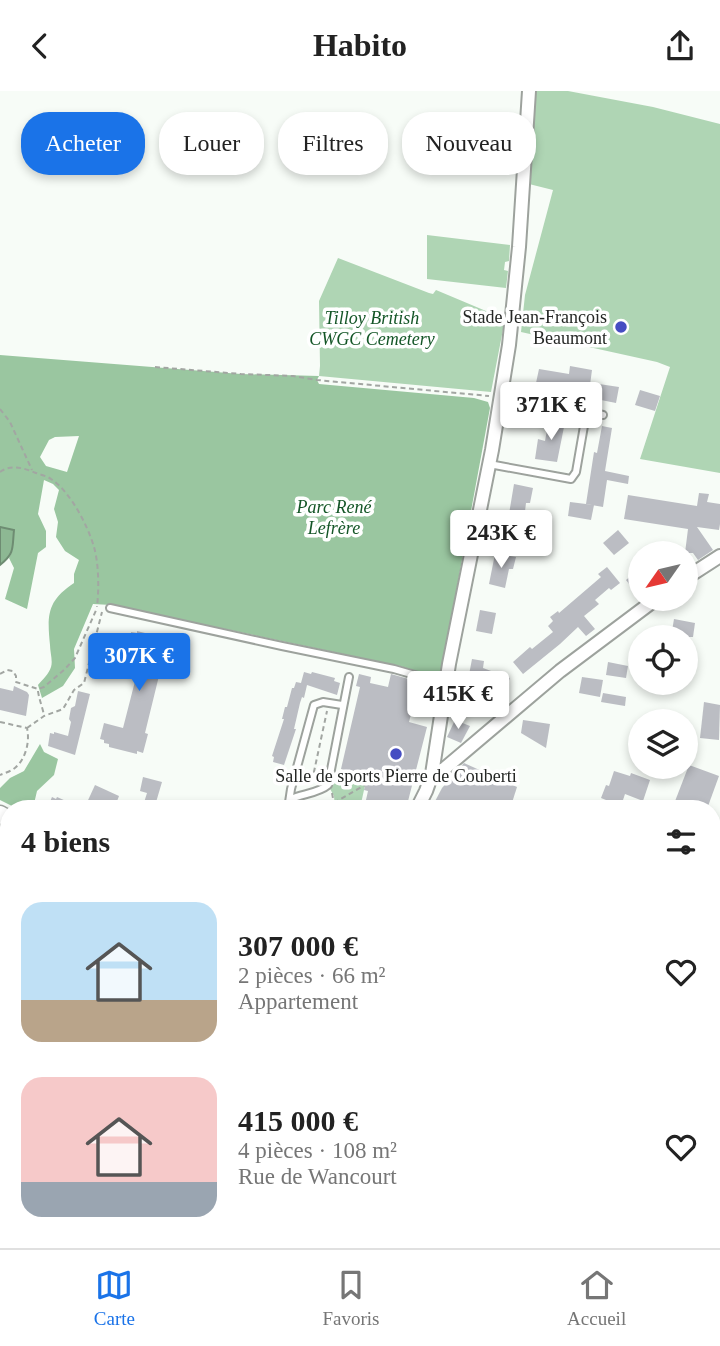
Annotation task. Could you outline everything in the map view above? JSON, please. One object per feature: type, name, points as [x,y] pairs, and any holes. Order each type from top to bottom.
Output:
[{"type":"street","points":[[422,800],[432,774],[446,684],[500,398],[513,307],[529,91]]},
{"type":"street","points":[[698,570],[720,556]]},
{"type":"street","points":[[432,774],[444,769],[560,671],[640,611]]},
{"type":"lane","points":[[500,398],[603,415]]},
{"type":"lane","points":[[489,464],[571,479],[576,472],[584,426],[580,411]]},
{"type":"lane","points":[[107,608],[394,669],[446,684]]},
{"type":"lane","points":[[342,705],[328,701],[314,705],[290,799],[321,790],[328,785],[349,677]]},
{"type":"path","points":[[155,367],[293,376],[500,398]]},
{"type":"path","points":[[0,409],[10,422],[32,471]]},
{"type":"path","points":[[0,472],[6,468],[23,468],[52,479],[67,493],[77,508],[94,548],[99,589],[97,607],[75,658],[52,681],[38,689],[16,682],[13,671],[7,670],[0,674]]},
{"type":"path","points":[[27,729],[44,716],[63,709],[74,690],[83,683],[107,608],[97,607]]},
{"type":"path","points":[[38,689],[44,716]]},
{"type":"path","points":[[310,792],[328,701]]},
{"type":"path","points":[[0,722],[27,729]]},
{"type":"path","points":[[0,775],[15,768],[23,758],[29,737],[27,729]]},
{"type":"path","points":[[328,785],[334,800]]},
{"type":"path","points":[[339,800],[365,785]]},
{"type":"green space","name":"Stade Jean-François Beaumont","points":[[535,91],[568,91],[653,107],[720,124],[720,473],[640,459],[670,367],[521,332],[525,295],[553,190],[529,184],[530,175],[536,175],[536,112],[534,112]]},
{"type":"green space","points":[[427,235],[510,245],[509,261],[505,262],[504,270],[508,271],[506,288],[427,279]]},
{"type":"green space","name":"Tilloy British CWGC Cemetery","points":[[338,258],[429,293],[433,294],[436,290],[505,319],[491,392],[319,376],[319,301]]},
{"type":"green space","name":"Parc René Lefrère","points":[[0,355],[241,374],[319,376],[319,384],[474,398],[488,402],[490,408],[440,679],[400,666],[111,605],[93,604],[74,649],[75,668],[63,686],[42,698],[38,685],[52,665],[49,617],[58,596],[74,583],[79,560],[65,551],[56,537],[58,522],[54,509],[59,490],[44,480],[38,514],[46,531],[46,547],[38,553],[27,609],[5,599],[14,568],[9,558],[14,531],[0,527]],"holes":[[[79,436],[67,472],[46,466],[40,457],[49,440],[55,437]]]},
{"type":"green space","points":[[40,744],[44,752],[58,759],[54,775],[37,791],[35,800],[0,800],[0,788],[10,778],[24,771]]},
{"type":"green space","points":[[330,773],[366,781],[362,800],[334,800],[328,785]]},
{"type":"shaded area","points":[[0,527],[14,530],[10,554],[0,565]]},
{"type":"building","points":[[570,366],[592,370],[590,385],[560,383],[559,387],[536,383],[539,369],[569,374]]},
{"type":"building","points":[[599,384],[619,387],[616,403],[596,399]]},
{"type":"building","points":[[640,390],[660,396],[655,411],[635,405]]},
{"type":"building","points":[[549,419],[565,422],[557,462],[535,459],[538,439],[545,441]]},
{"type":"building","points":[[602,426],[612,428],[605,471],[629,476],[628,484],[607,480],[603,507],[586,504],[594,452],[597,453]]},
{"type":"building","points":[[514,484],[533,488],[530,503],[526,503],[523,528],[519,528],[518,538],[498,535],[501,512],[509,514]]},
{"type":"building","points":[[699,493],[709,494],[707,502],[720,504],[719,530],[697,527],[713,550],[698,560],[698,541],[686,541],[688,529],[624,519],[628,495],[697,506]]},
{"type":"building","points":[[570,502],[594,505],[591,520],[568,516]]},
{"type":"building","points":[[618,530],[628,542],[614,555],[603,543]]},
{"type":"building","points":[[495,554],[516,557],[513,569],[509,569],[505,588],[489,584]]},
{"type":"building","points":[[607,567],[620,583],[595,600],[599,604],[584,616],[595,629],[586,636],[578,627],[523,674],[513,662],[553,632],[548,626],[553,621],[550,617],[558,611],[559,613],[601,577],[598,574]]},
{"type":"building","points":[[480,610],[496,613],[492,634],[476,631]]},
{"type":"building","points":[[674,619],[695,623],[695,625],[673,625]]},
{"type":"building","points":[[137,631],[170,641],[145,733],[148,734],[143,753],[137,751],[137,754],[109,747],[109,744],[100,739],[104,723],[123,728],[142,654],[122,649],[126,633]]},
{"type":"building","points":[[472,659],[484,661],[483,668],[510,678],[502,701],[487,695],[491,685],[468,680]]},
{"type":"building","points":[[608,662],[628,666],[626,678],[606,675]]},
{"type":"building","points":[[304,672],[335,678],[334,681],[340,683],[337,695],[307,685],[284,765],[273,762],[272,756],[284,719],[285,707],[292,688],[296,682],[301,683]]},
{"type":"building","points":[[359,674],[371,677],[370,683],[388,687],[391,674],[419,682],[409,722],[427,727],[408,800],[366,800],[366,781],[343,776],[344,770],[341,769],[360,687],[356,686]]},
{"type":"building","points":[[582,677],[603,680],[600,697],[579,693]]},
{"type":"building","points":[[14,686],[29,695],[26,716],[0,710],[0,688],[13,691]]},
{"type":"building","points":[[78,691],[90,694],[75,755],[48,746],[50,733],[68,736],[71,708],[75,706]]},
{"type":"building","points":[[454,693],[469,700],[460,717],[451,712]]},
{"type":"building","points":[[603,693],[626,697],[625,706],[601,702]]},
{"type":"building","points":[[704,702],[720,705],[719,740],[700,738]]},
{"type":"building","points":[[455,720],[470,726],[461,743],[447,737]]},
{"type":"building","points":[[523,720],[550,724],[546,748],[521,733]]},
{"type":"building","points":[[464,763],[517,787],[513,800],[436,800],[442,788]]},
{"type":"building","points":[[698,768],[719,776],[710,800],[675,800],[684,779],[698,779]]},
{"type":"building","points":[[614,771],[628,775],[628,779],[650,780],[643,800],[625,794],[623,800],[601,798],[606,785],[609,786]]},
{"type":"building","points":[[143,777],[162,782],[157,800],[145,800],[147,793],[140,791]]},
{"type":"building","points":[[95,785],[119,796],[117,800],[88,800]]},
{"type":"place","name":"Stade Jean-François Beaumont","points":[[621,327]]},
{"type":"place","name":"Salle de sports Pierre de Couberti","points":[[396,754]]}]
